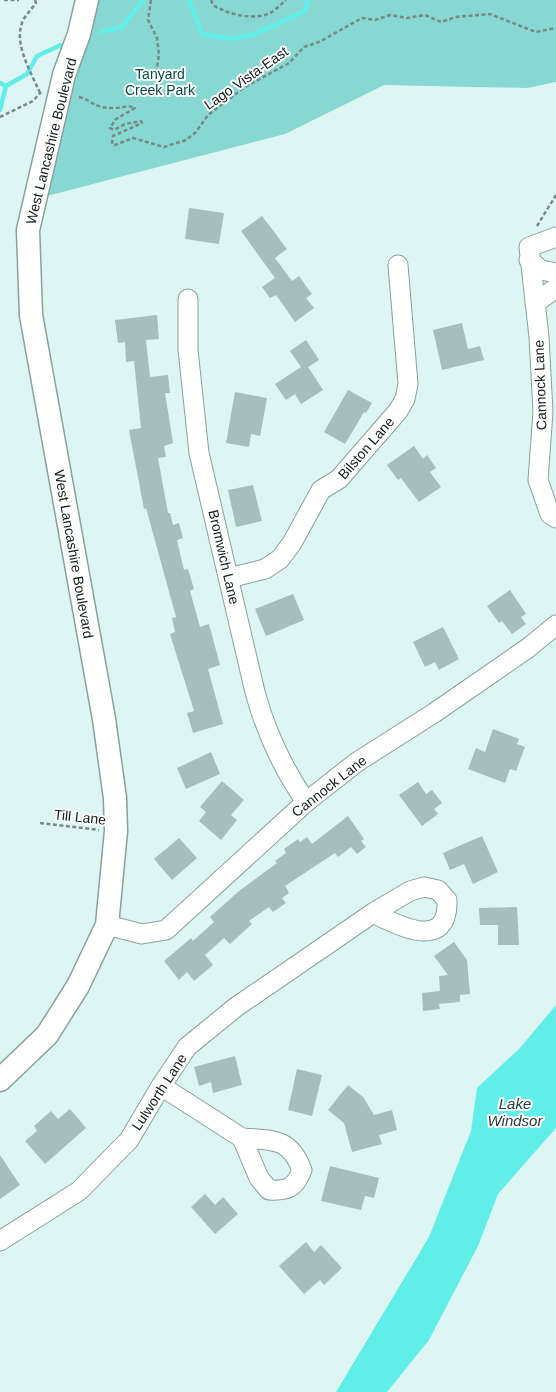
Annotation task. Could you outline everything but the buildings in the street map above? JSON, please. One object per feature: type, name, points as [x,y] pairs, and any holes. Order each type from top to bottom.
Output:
[{"type":"main road","name":"West Lancashire Boulevard","points":[[0,1080],[47,1034],[78,986],[107,925],[116,832],[115,798],[104,719],[31,315],[28,230],[62,84],[87,0]]},
{"type":"street","points":[[556,237],[529,253],[541,270],[556,273]]},
{"type":"street","name":"Cannock Lane","points":[[529,253],[535,303],[543,412],[538,480],[550,514],[556,518]]},
{"type":"street","name":"Bilston Lane","points":[[229,578],[265,569],[280,559],[292,543],[321,490],[339,479],[398,411],[405,399],[408,384],[398,265]]},
{"type":"street","points":[[535,303],[556,288]]},
{"type":"street","name":"Bromwich Lane","points":[[188,299],[188,350],[200,453],[262,719],[279,761],[306,802]]},
{"type":"street","name":"Cannock Lane","points":[[107,925],[142,934],[166,930],[306,802],[357,762],[458,697],[528,648],[556,625]]},
{"type":"street","name":"Lulworth Lane","points":[[0,1241],[79,1191],[129,1140],[161,1086],[188,1047],[236,1006],[373,913]]},
{"type":"street","points":[[161,1086],[242,1138]]},
{"type":"path","points":[[4,0],[19,0]]},
{"type":"path","points":[[0,117],[33,102],[42,92],[20,45],[19,35],[23,21],[36,3],[35,0]]},
{"type":"path","points":[[150,0],[148,20],[158,38],[159,55],[155,78]]},
{"type":"path","points":[[211,0],[213,5],[225,12],[251,15],[270,13],[286,0]]},
{"type":"path","name":"Lago Vista-East","points":[[79,97],[98,107],[115,108],[130,106],[135,108],[116,120],[110,128],[114,130],[135,121],[141,121],[142,123],[113,136],[112,144],[115,145],[133,138],[164,147],[186,140],[196,132],[208,115],[245,87],[289,63],[304,48],[319,42],[362,18],[374,20],[390,15],[407,18],[425,15],[441,22],[456,17],[490,14],[536,32],[556,28]]},
{"type":"path","points":[[529,253],[539,222],[556,195]]},
{"type":"path","name":"Till Lane","points":[[40,823],[116,832]]},
{"type":"green space","name":"Tanyard Creek Park","points":[[98,0],[556,0],[556,82],[527,88],[384,85],[285,134],[43,197]]},
{"type":"water","name":"Lake Windsor","points":[[556,1005],[556,1128],[498,1194],[478,1246],[429,1340],[387,1392],[336,1392],[429,1237],[471,1131],[477,1088],[520,1048]]},
{"type":"waterway","points":[[101,32],[122,27],[143,0]]},
{"type":"waterway","points":[[189,0],[202,34],[230,39],[253,35],[305,11],[308,0]]},
{"type":"waterway","points":[[0,83],[6,86],[27,74],[37,56],[61,45]]},
{"type":"waterway","points":[[0,110],[6,86]]}]
